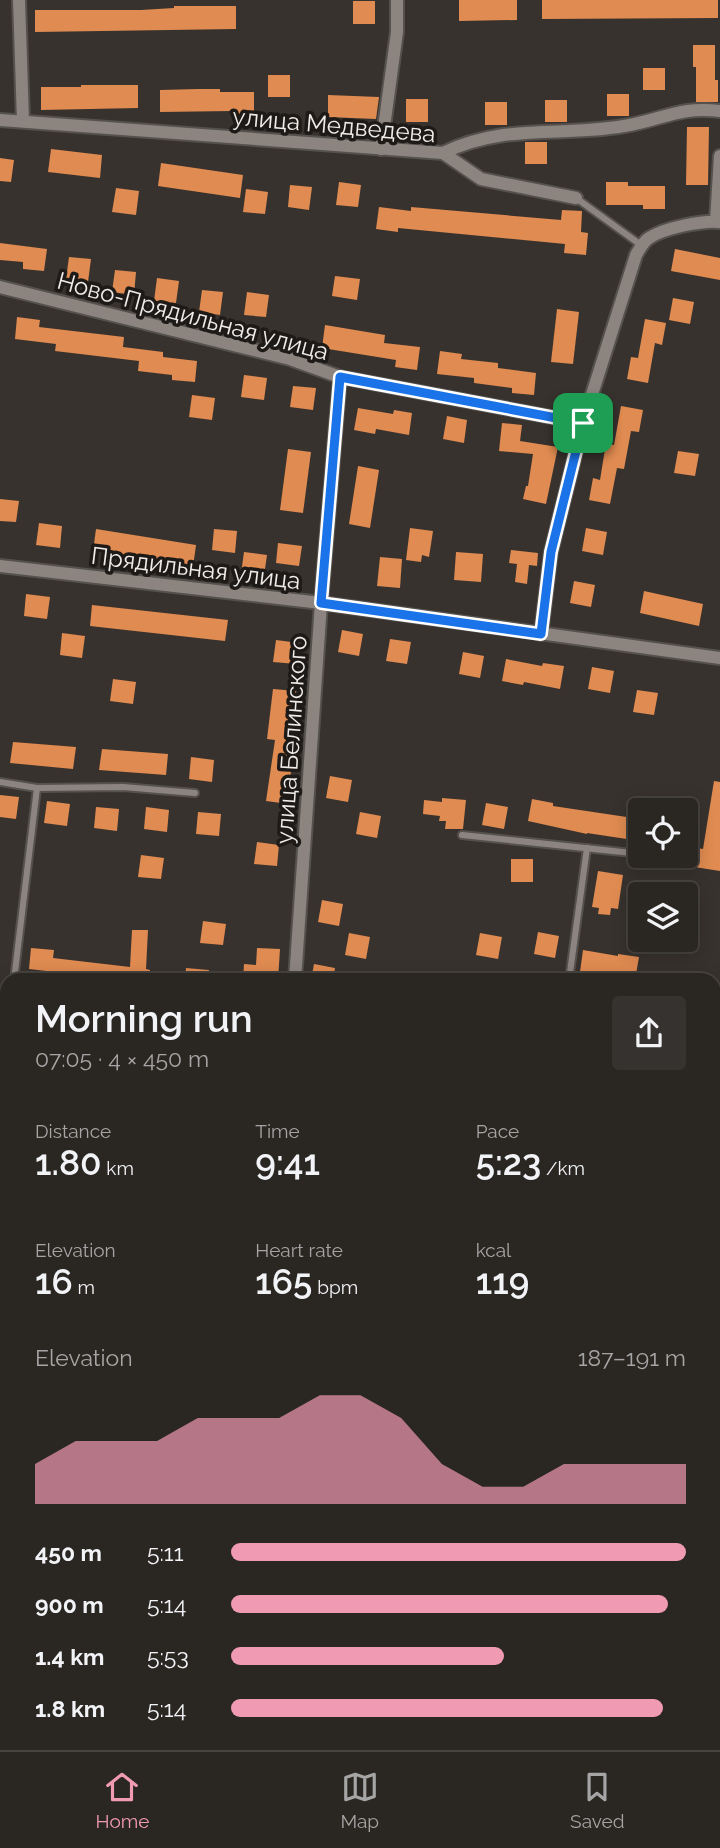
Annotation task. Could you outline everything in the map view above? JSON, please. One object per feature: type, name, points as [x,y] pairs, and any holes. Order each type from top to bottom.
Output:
[{"type":"street","points":[[19,0],[23,121]]},
{"type":"street","points":[[380,149],[397,32],[397,0]]},
{"type":"street","points":[[443,153],[466,142],[531,131],[626,126],[688,109],[720,111]]},
{"type":"street","name":"улица Медведева","points":[[0,120],[443,153],[481,178],[576,198]]},
{"type":"street","points":[[541,634],[551,552],[583,423],[636,255],[641,245],[657,234],[701,222],[718,222],[720,156]]},
{"type":"street","name":"Ново-Прядильная улица","points":[[0,287],[290,359],[340,377],[583,423]]},
{"type":"street","name":"улица Белинского","points":[[295,973],[321,603],[340,377]]},
{"type":"street","name":"Прядильная улица","points":[[0,566],[321,603],[720,657]]},
{"type":"lane","name":"улица Медведева","points":[[576,198],[641,245]]},
{"type":"lane","points":[[0,782],[37,788],[123,787],[195,793]]},
{"type":"lane","points":[[15,973],[37,788]]},
{"type":"lane","points":[[462,835],[628,853]]},
{"type":"lane","points":[[570,973],[587,848]]},
{"type":"building","points":[[459,0],[517,0],[517,20],[459,21]]},
{"type":"building","points":[[542,0],[718,0],[718,18],[542,19]]},
{"type":"building","points":[[353,1],[375,1],[375,24],[353,24]]},
{"type":"building","points":[[174,6],[236,6],[236,29],[35,32],[35,10],[141,10]]},
{"type":"building","points":[[693,45],[715,45],[718,102],[696,102]]},
{"type":"building","points":[[643,68],[665,68],[665,90],[643,90]]},
{"type":"building","points":[[268,75],[290,75],[290,97],[268,97]]},
{"type":"building","points":[[138,85],[138,108],[41,110],[41,87]]},
{"type":"building","points":[[220,89],[220,92],[254,92],[254,115],[232,115],[232,111],[160,112],[160,90]]},
{"type":"building","points":[[607,94],[629,94],[629,116],[607,116]]},
{"type":"building","points":[[328,95],[379,97],[376,119],[328,117]]},
{"type":"building","points":[[406,99],[428,99],[428,122],[406,122]]},
{"type":"building","points":[[545,100],[567,100],[567,122],[545,122]]},
{"type":"building","points":[[485,102],[507,102],[507,125],[485,125]]},
{"type":"building","points":[[687,127],[709,127],[708,185],[686,185]]},
{"type":"building","points":[[525,142],[547,142],[547,164],[525,164]]},
{"type":"building","points":[[51,149],[102,155],[100,178],[48,172]]},
{"type":"building","points":[[0,158],[14,160],[11,182],[0,181]]},
{"type":"building","points":[[161,163],[243,175],[240,198],[158,186]]},
{"type":"building","points":[[339,182],[361,185],[358,207],[336,205]]},
{"type":"building","points":[[606,182],[628,182],[628,186],[665,186],[665,209],[643,209],[643,205],[606,205]]},
{"type":"building","points":[[290,185],[312,187],[309,210],[288,207]]},
{"type":"building","points":[[116,188],[139,191],[136,215],[112,212]]},
{"type":"building","points":[[246,189],[268,192],[265,214],[243,212]]},
{"type":"building","points":[[379,207],[411,211],[411,207],[561,220],[562,210],[582,211],[581,232],[588,233],[586,255],[564,253],[565,244],[398,228],[398,232],[376,229]]},
{"type":"building","points":[[0,243],[47,249],[44,271],[23,269],[23,262],[0,260]]},
{"type":"building","points":[[675,249],[720,258],[720,280],[671,271]]},
{"type":"building","points":[[69,257],[91,259],[88,282],[66,279]]},
{"type":"building","points":[[115,270],[136,272],[134,295],[112,292]]},
{"type":"building","points":[[335,276],[360,279],[357,300],[332,296]]},
{"type":"building","points":[[157,278],[179,281],[176,303],[154,301]]},
{"type":"building","points":[[202,290],[223,292],[220,315],[199,312]]},
{"type":"building","points":[[247,292],[269,295],[266,317],[244,315]]},
{"type":"building","points":[[673,298],[694,302],[690,324],[669,320]]},
{"type":"building","points":[[557,309],[579,312],[573,364],[551,362]]},
{"type":"building","points":[[17,317],[40,320],[39,327],[124,337],[123,347],[163,352],[163,357],[197,361],[195,382],[172,380],[172,375],[138,371],[139,361],[55,351],[56,344],[15,339]]},
{"type":"building","points":[[645,319],[666,323],[662,345],[655,343],[648,383],[627,379],[631,357],[638,358]]},
{"type":"building","points":[[325,325],[385,335],[384,343],[420,347],[417,370],[395,367],[396,360],[322,348]]},
{"type":"building","points":[[440,351],[462,354],[461,359],[498,363],[498,368],[536,373],[534,395],[512,393],[512,388],[474,383],[474,378],[437,374]]},
{"type":"building","points":[[244,375],[267,378],[264,400],[241,397]]},
{"type":"building","points":[[293,386],[316,388],[313,410],[290,407]]},
{"type":"building","points":[[192,395],[215,398],[212,420],[189,417]]},
{"type":"building","points":[[621,406],[643,410],[639,432],[631,431],[624,469],[617,468],[610,504],[589,500],[593,478],[600,480],[606,443],[614,445]]},
{"type":"building","points":[[358,408],[393,414],[394,410],[412,413],[409,435],[376,429],[375,434],[354,430]]},
{"type":"building","points":[[447,416],[467,420],[464,443],[443,439]]},
{"type":"building","points":[[502,423],[522,425],[520,441],[558,447],[546,504],[523,499],[533,454],[499,451]]},
{"type":"building","points":[[288,449],[311,452],[303,513],[280,510]]},
{"type":"building","points":[[678,451],[699,454],[695,476],[674,473]]},
{"type":"building","points":[[358,466],[379,470],[370,528],[349,524]]},
{"type":"building","points":[[0,499],[19,501],[16,522],[0,521]]},
{"type":"building","points":[[39,523],[62,526],[60,548],[36,545]]},
{"type":"building","points":[[410,528],[433,531],[429,557],[422,555],[421,562],[406,560]]},
{"type":"building","points":[[586,528],[607,532],[603,555],[582,551]]},
{"type":"building","points":[[96,529],[196,545],[193,567],[93,551]]},
{"type":"building","points":[[214,529],[237,531],[235,553],[212,550]]},
{"type":"building","points":[[278,543],[302,546],[299,566],[276,563]]},
{"type":"building","points":[[511,550],[538,553],[537,566],[529,565],[527,584],[515,582],[517,564],[509,563]]},
{"type":"building","points":[[244,552],[267,555],[264,576],[241,574]]},
{"type":"building","points":[[456,552],[483,554],[481,582],[454,580]]},
{"type":"building","points":[[380,557],[402,559],[400,588],[377,586]]},
{"type":"building","points":[[574,581],[595,585],[591,607],[570,603]]},
{"type":"building","points":[[644,591],[703,604],[699,626],[640,613]]},
{"type":"building","points":[[26,594],[50,597],[47,619],[24,616]]},
{"type":"building","points":[[92,605],[228,620],[225,641],[90,626]]},
{"type":"building","points":[[342,630],[363,634],[359,656],[338,652]]},
{"type":"building","points":[[62,633],[85,636],[82,658],[60,655]]},
{"type":"building","points":[[390,639],[411,642],[407,664],[386,661]]},
{"type":"building","points":[[276,640],[299,643],[296,664],[273,662]]},
{"type":"building","points":[[463,652],[484,656],[480,678],[459,674]]},
{"type":"building","points":[[506,659],[542,666],[543,663],[564,666],[560,689],[502,681]]},
{"type":"building","points":[[592,667],[614,671],[610,693],[588,689]]},
{"type":"building","points":[[113,679],[136,682],[133,704],[110,701]]},
{"type":"building","points":[[273,689],[296,691],[289,750],[295,751],[289,782],[289,804],[266,801],[275,740],[267,739]]},
{"type":"building","points":[[637,690],[658,693],[654,715],[633,712]]},
{"type":"building","points":[[13,742],[76,747],[73,769],[10,763]]},
{"type":"building","points":[[102,749],[168,754],[166,775],[99,770]]},
{"type":"building","points":[[191,757],[214,760],[212,782],[189,779]]},
{"type":"building","points":[[330,776],[352,780],[348,802],[326,798]]},
{"type":"building","points":[[714,781],[720,782],[720,871],[698,868],[698,848],[703,849]]},
{"type":"building","points":[[0,795],[19,797],[16,819],[0,817]]},
{"type":"building","points":[[442,798],[466,800],[463,829],[445,829],[446,821],[439,821],[440,816],[423,814],[424,800],[442,802]]},
{"type":"building","points":[[532,799],[553,803],[553,806],[628,817],[628,839],[587,834],[528,821]]},
{"type":"building","points":[[47,801],[70,804],[67,826],[44,823]]},
{"type":"building","points":[[486,803],[508,807],[504,829],[482,825]]},
{"type":"building","points":[[96,807],[119,809],[117,831],[94,828]]},
{"type":"building","points":[[146,807],[169,810],[167,832],[144,829]]},
{"type":"building","points":[[198,812],[221,814],[219,836],[196,834]]},
{"type":"building","points":[[360,812],[381,816],[377,838],[356,834]]},
{"type":"building","points":[[257,842],[279,845],[277,866],[254,864]]},
{"type":"building","points":[[141,855],[164,858],[161,879],[138,877]]},
{"type":"building","points":[[511,859],[533,859],[533,882],[511,882]]},
{"type":"building","points":[[598,871],[623,875],[618,909],[611,908],[610,915],[598,914],[599,908],[592,907]]},
{"type":"building","points":[[322,900],[343,904],[339,926],[318,922]]},
{"type":"building","points":[[203,921],[226,924],[223,945],[200,943]]},
{"type":"building","points":[[132,930],[148,930],[146,969],[150,970],[150,973],[64,973],[29,969],[31,948],[54,950],[53,958],[130,967]]},
{"type":"building","points":[[538,932],[559,936],[555,958],[534,954]]},
{"type":"building","points":[[349,933],[370,937],[366,959],[345,955]]},
{"type":"building","points":[[480,933],[502,937],[498,959],[476,955]]},
{"type":"building","points":[[257,948],[280,949],[278,973],[243,973],[244,964],[256,965]]},
{"type":"building","points":[[583,950],[639,957],[636,973],[580,972]]},
{"type":"building","points":[[314,964],[335,968],[334,973],[312,973]]},
{"type":"building","points":[[186,968],[209,970],[209,973],[186,973]]},
{"type":"route","points":[[340,377],[583,423],[551,552],[541,634],[321,603],[340,377]]}]
